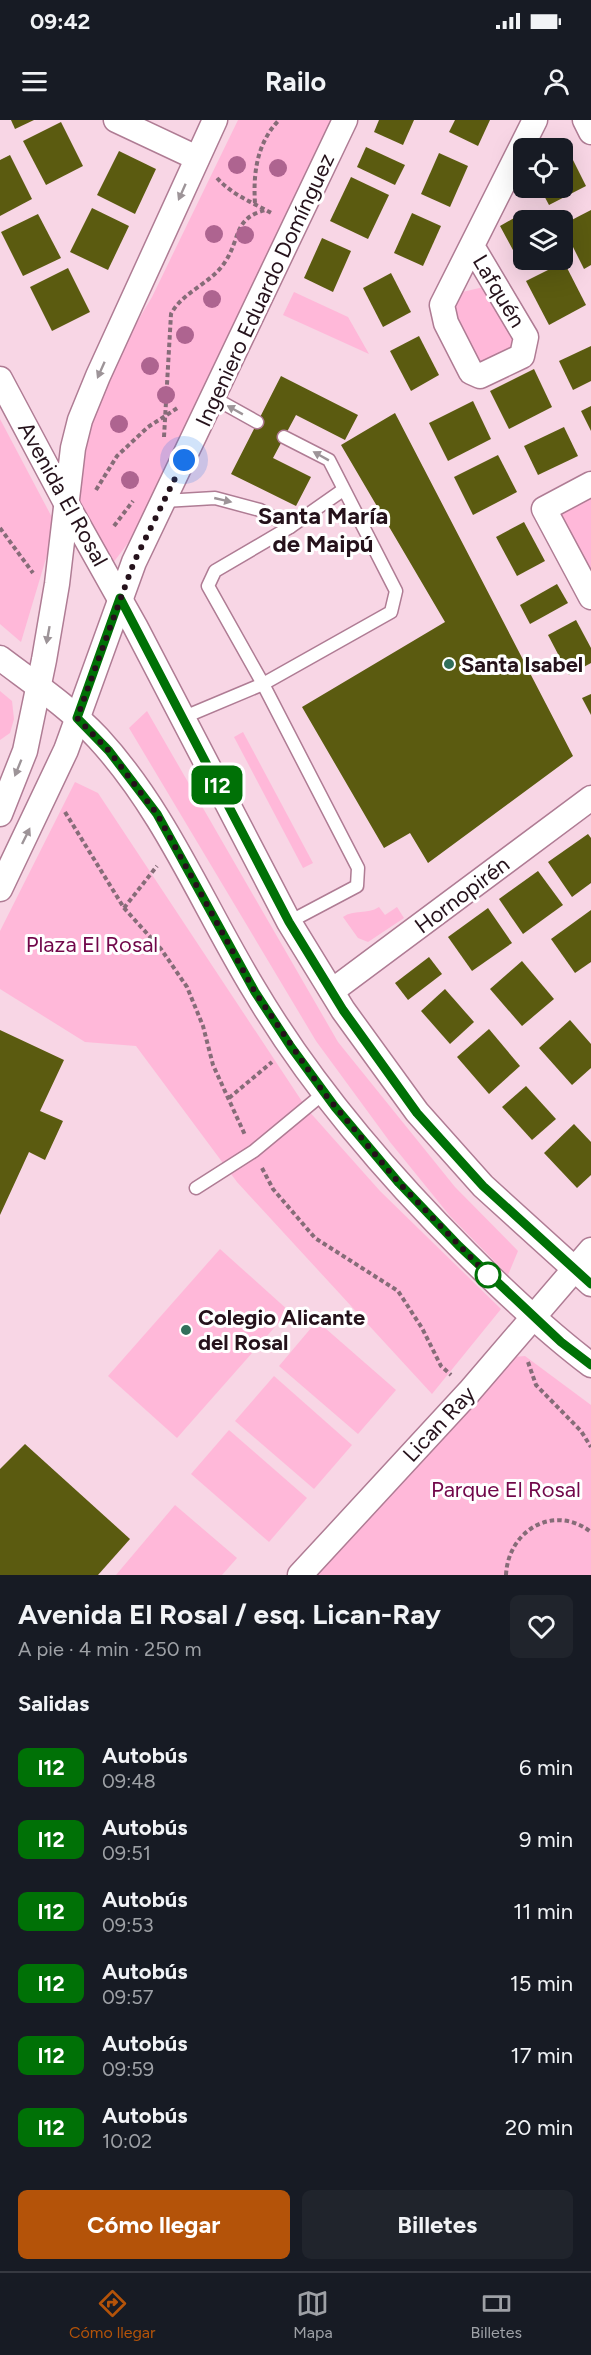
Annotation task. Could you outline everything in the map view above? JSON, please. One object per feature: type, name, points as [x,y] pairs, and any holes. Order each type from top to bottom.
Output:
[{"type":"street","points":[[116,120],[197,158]]},
{"type":"street","points":[[0,814],[25,751],[57,584],[73,448],[80,420],[215,120]]},
{"type":"street","name":"Ingeniero Eduardo Domínguez","points":[[0,889],[49,787],[77,718],[134,562],[345,120]]},
{"type":"street","name":"Lafquén","points":[[472,246],[526,337],[522,356],[480,376],[471,372],[446,323],[442,304],[535,120]]},
{"type":"street","points":[[585,120],[591,132]]},
{"type":"street","name":"Avenida El Rosal","points":[[0,379],[120,598],[289,922],[332,991],[389,1077],[417,1113],[483,1186],[582,1277]]},
{"type":"street","points":[[590,591],[544,509],[591,484]]},
{"type":"street","points":[[0,658],[77,718],[97,737],[133,780],[157,814],[255,992],[291,1047],[324,1093],[399,1183],[494,1281],[561,1342],[591,1365]]},
{"type":"street","name":"Hornopirén","points":[[332,991],[591,798]]},
{"type":"street","name":"Lican Ray","points":[[300,1575],[469,1392],[534,1317],[582,1277],[591,1250]]},
{"type":"lane","points":[[214,398],[257,422]]},
{"type":"lane","points":[[182,718],[263,684],[391,612],[396,591],[329,460],[284,437]]},
{"type":"lane","points":[[289,922],[357,886],[358,868],[263,684],[208,586],[215,571],[290,527],[343,490]]},
{"type":"lane","points":[[165,501],[214,498],[260,510],[290,527]]},
{"type":"lane","points":[[196,1188],[254,1151],[324,1093]]},
{"type":"path","points":[[255,204],[254,182],[257,158],[265,138],[279,120]]},
{"type":"path","points":[[197,158],[223,186],[272,213],[292,230]]},
{"type":"path","points":[[269,221],[277,203]]},
{"type":"path","points":[[161,445],[164,435],[171,314],[176,304],[215,275],[225,261],[237,239],[240,226],[248,215],[266,210]]},
{"type":"path","points":[[96,490],[117,456],[148,427],[180,406],[183,401]]},
{"type":"path","points":[[114,526],[138,494]]},
{"type":"path","points":[[0,528],[36,578],[57,584]]},
{"type":"path","points":[[49,787],[124,908],[161,949],[188,987],[203,1026],[213,1065],[273,1190],[315,1238],[398,1291],[422,1328],[441,1366],[469,1392]]},
{"type":"path","points":[[124,908],[174,845]]},
{"type":"path","points":[[229,1098],[291,1047]]},
{"type":"path","points":[[525,1352],[536,1385],[581,1431],[591,1447]]},
{"type":"path","points":[[506,1575],[513,1546],[522,1535],[534,1527],[547,1521],[562,1520],[576,1523],[591,1532]]},
{"type":"green space","points":[[238,120],[331,120],[252,288],[155,507],[113,563],[70,484],[101,382],[152,297]]},
{"type":"green space","points":[[488,286],[519,345],[480,366],[449,307],[458,293]]},
{"type":"green space","points":[[294,292],[348,317],[369,354],[283,315]]},
{"type":"green space","points":[[0,419],[56,525],[21,642],[0,624]]},
{"type":"green space","points":[[591,498],[591,574],[559,515]]},
{"type":"green space","points":[[0,691],[12,701],[14,719],[10,733],[0,740]]},
{"type":"green space","points":[[147,711],[338,1042],[455,1187],[518,1251],[508,1275],[450,1216],[390,1142],[316,1041],[129,728]]},
{"type":"green space","points":[[243,732],[313,863],[303,868],[234,737]]},
{"type":"green space","name":"Plaza El Rosal","points":[[75,782],[98,793],[307,1109],[380,1191],[501,1309],[432,1394],[237,1182],[136,1046],[85,1042],[0,989],[0,931]]},
{"type":"green space","points":[[379,907],[385,915],[397,907],[404,918],[368,942],[358,938],[343,917]]},
{"type":"green space","points":[[220,1249],[289,1311],[177,1438],[108,1376]]},
{"type":"green space","points":[[317,1321],[396,1390],[358,1434],[279,1366]]},
{"type":"green space","name":"Parque El Rosal","points":[[525,1356],[591,1405],[591,1575],[310,1575],[514,1357]]},
{"type":"green space","points":[[274,1376],[352,1445],[314,1489],[235,1421]]},
{"type":"green space","points":[[229,1430],[307,1498],[269,1542],[191,1474]]},
{"type":"green space","points":[[175,1505],[237,1558],[222,1575],[116,1575]]},
{"type":"building","points":[[11,120],[34,120],[15,129]]},
{"type":"building","points":[[379,120],[414,120],[403,145],[374,132]]},
{"type":"building","points":[[455,120],[490,120],[478,146],[449,132]]},
{"type":"building","points":[[61,122],[83,166],[46,185],[23,141]]},
{"type":"building","points":[[366,147],[405,165],[395,185],[357,167]]},
{"type":"building","points":[[119,151],[156,169],[135,214],[97,195]]},
{"type":"building","points":[[439,153],[468,166],[450,207],[421,194]]},
{"type":"building","points":[[10,155],[32,199],[0,216],[0,160]]},
{"type":"building","points":[[573,160],[586,186],[573,193]]},
{"type":"building","points":[[351,177],[389,195],[368,239],[330,221]]},
{"type":"building","points":[[545,198],[563,198],[549,205]]},
{"type":"building","points":[[92,208],[129,226],[108,270],[70,252]]},
{"type":"building","points":[[591,210],[591,265],[584,269],[573,247],[573,219]]},
{"type":"building","points":[[412,213],[441,226],[423,266],[394,253]]},
{"type":"building","points":[[38,214],[61,258],[23,276],[1,232]]},
{"type":"building","points":[[513,219],[513,250],[500,226]]},
{"type":"building","points":[[322,238],[351,251],[333,292],[304,278]]},
{"type":"building","points":[[68,268],[90,312],[52,331],[30,287]]},
{"type":"building","points":[[548,270],[568,270],[586,305],[549,325],[526,281]]},
{"type":"building","points":[[391,273],[411,312],[383,327],[363,288]]},
{"type":"building","points":[[419,336],[439,375],[411,391],[390,351]]},
{"type":"building","points":[[591,346],[591,381],[573,390],[559,361]]},
{"type":"building","points":[[534,369],[552,407],[509,429],[490,391]]},
{"type":"building","points":[[281,376],[358,415],[345,440],[296,415],[273,458],[311,477],[296,506],[231,474]]},
{"type":"building","points":[[473,401],[491,439],[448,461],[429,423]]},
{"type":"building","points":[[591,406],[591,431],[581,411]]},
{"type":"building","name":"Santa Isabel","points":[[395,413],[573,756],[428,863],[410,833],[384,848],[302,707],[445,622],[341,445]]},
{"type":"building","points":[[564,427],[578,456],[538,475],[524,446]]},
{"type":"building","points":[[498,455],[517,492],[473,515],[454,477]]},
{"type":"building","points":[[524,522],[545,561],[517,576],[496,537]]},
{"type":"building","points":[[557,584],[568,603],[530,624],[520,605]]},
{"type":"building","points":[[576,620],[591,648],[591,663],[569,675],[548,635]]},
{"type":"building","points":[[591,694],[591,715],[582,698]]},
{"type":"building","points":[[588,834],[591,838],[591,883],[572,897],[548,862]]},
{"type":"building","points":[[538,871],[563,905],[523,934],[499,899]]},
{"type":"building","points":[[488,908],[512,943],[472,971],[448,937]]},
{"type":"building","points":[[591,910],[591,962],[575,973],[551,939]]},
{"type":"building","points":[[429,957],[442,974],[408,1000],[395,983]]},
{"type":"building","points":[[522,961],[554,999],[522,1026],[490,989]]},
{"type":"building","points":[[445,989],[474,1022],[450,1044],[421,1011]]},
{"type":"building","points":[[570,1020],[591,1044],[591,1068],[572,1085],[539,1048]]},
{"type":"building","points":[[489,1029],[520,1066],[489,1094],[457,1057]]},
{"type":"building","points":[[0,1030],[64,1060],[40,1111],[63,1121],[45,1160],[29,1152],[0,1215]]},
{"type":"building","points":[[526,1086],[556,1119],[532,1140],[502,1107]]},
{"type":"building","points":[[574,1124],[591,1142],[591,1175],[577,1188],[544,1153]]},
{"type":"building","points":[[25,1444],[130,1539],[98,1575],[0,1575],[0,1469]]},
{"type":"bus line","name":"I12","points":[[591,1284],[483,1186],[417,1113],[389,1077],[343,1010],[289,922],[120,598],[77,718],[109,751],[157,814],[255,992],[291,1047],[358,1136],[399,1183],[502,1289],[561,1342],[591,1365]]},
{"type":"place","name":"Santa Isabel","points":[[449,664]]},
{"type":"place","name":"Colegio Alicante del Rosal","points":[[186,1330]]},
{"type":"district","name":"Santa María de Maipú","points":[[323,529]]},
{"type":"route","points":[[184,460],[134,562],[77,718],[109,751],[157,814],[255,992],[324,1093],[399,1183],[488,1275]]}]
